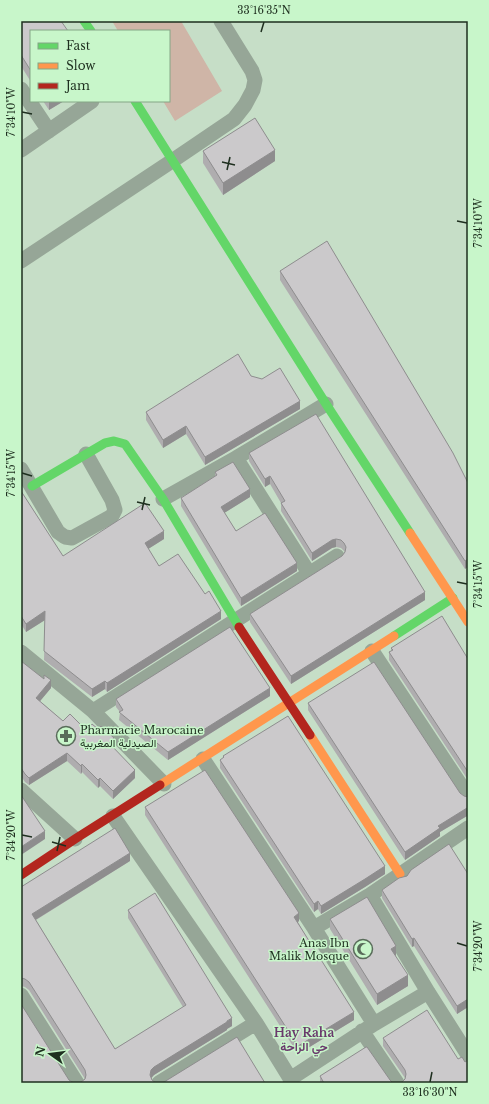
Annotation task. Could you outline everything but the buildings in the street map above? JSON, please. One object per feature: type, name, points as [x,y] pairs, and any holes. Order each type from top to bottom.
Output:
[{"type":"street","points":[[84,21],[90,30]]},
{"type":"street","points":[[21,262],[234,119],[245,105],[253,90],[255,80],[252,71],[221,21]]},
{"type":"street","points":[[21,89],[49,130]]},
{"type":"street","points":[[21,150],[91,102]]},
{"type":"street","points":[[136,102],[326,404],[452,598],[467,618]]},
{"type":"street","points":[[163,499],[236,458],[326,404]]},
{"type":"street","points":[[32,486],[110,441],[125,444],[163,499],[235,620],[400,874]]},
{"type":"street","points":[[21,469],[58,532],[62,536],[72,538],[112,516],[115,510],[112,500],[86,454]]},
{"type":"street","points":[[236,458],[309,574]]},
{"type":"street","points":[[93,711],[337,556]]},
{"type":"street","points":[[21,875],[75,839],[372,651],[452,598]]},
{"type":"street","points":[[372,651],[468,796]]},
{"type":"street","points":[[21,652],[93,711],[164,784]]},
{"type":"street","points":[[203,759],[314,928],[397,1083]]},
{"type":"street","points":[[21,790],[75,839]]},
{"type":"street","points":[[113,816],[256,1023],[292,1081],[368,1028],[428,992]]},
{"type":"street","points":[[314,928],[370,895],[468,828]]},
{"type":"street","points":[[370,895],[428,992],[464,1038],[468,1055]]},
{"type":"street","points":[[21,995],[77,1083]]},
{"type":"street","points":[[159,1083],[256,1023]]},
{"type":"shaded area","points":[[112,21],[181,21],[222,91],[175,121],[164,102],[170,102],[170,30],[117,30]]},
{"type":"traffic: fast","points":[[84,21],[90,30]]},
{"type":"traffic: fast","points":[[136,102],[326,404],[410,533]]},
{"type":"traffic: fast","points":[[32,486],[105,443],[114,441],[125,444],[163,499],[239,627]]},
{"type":"traffic: fast","points":[[394,636],[453,598]]},
{"type":"traffic: slow","points":[[410,533],[468,622]]},
{"type":"traffic: slow","points":[[160,785],[394,636]]},
{"type":"traffic: slow","points":[[310,735],[400,874]]},
{"type":"traffic: jam","points":[[239,627],[310,735]]},
{"type":"traffic: jam","points":[[21,875],[160,785]]},
{"type":"place","name":"Pharmacie Marocaine الصيدلية المغربية","points":[[66,736]]},
{"type":"place","name":"Anas Ibn Malik Mosque","points":[[363,949]]},
{"type":"district","name":"Hay Raha حي الراحة","points":[[304,1040]]}]
